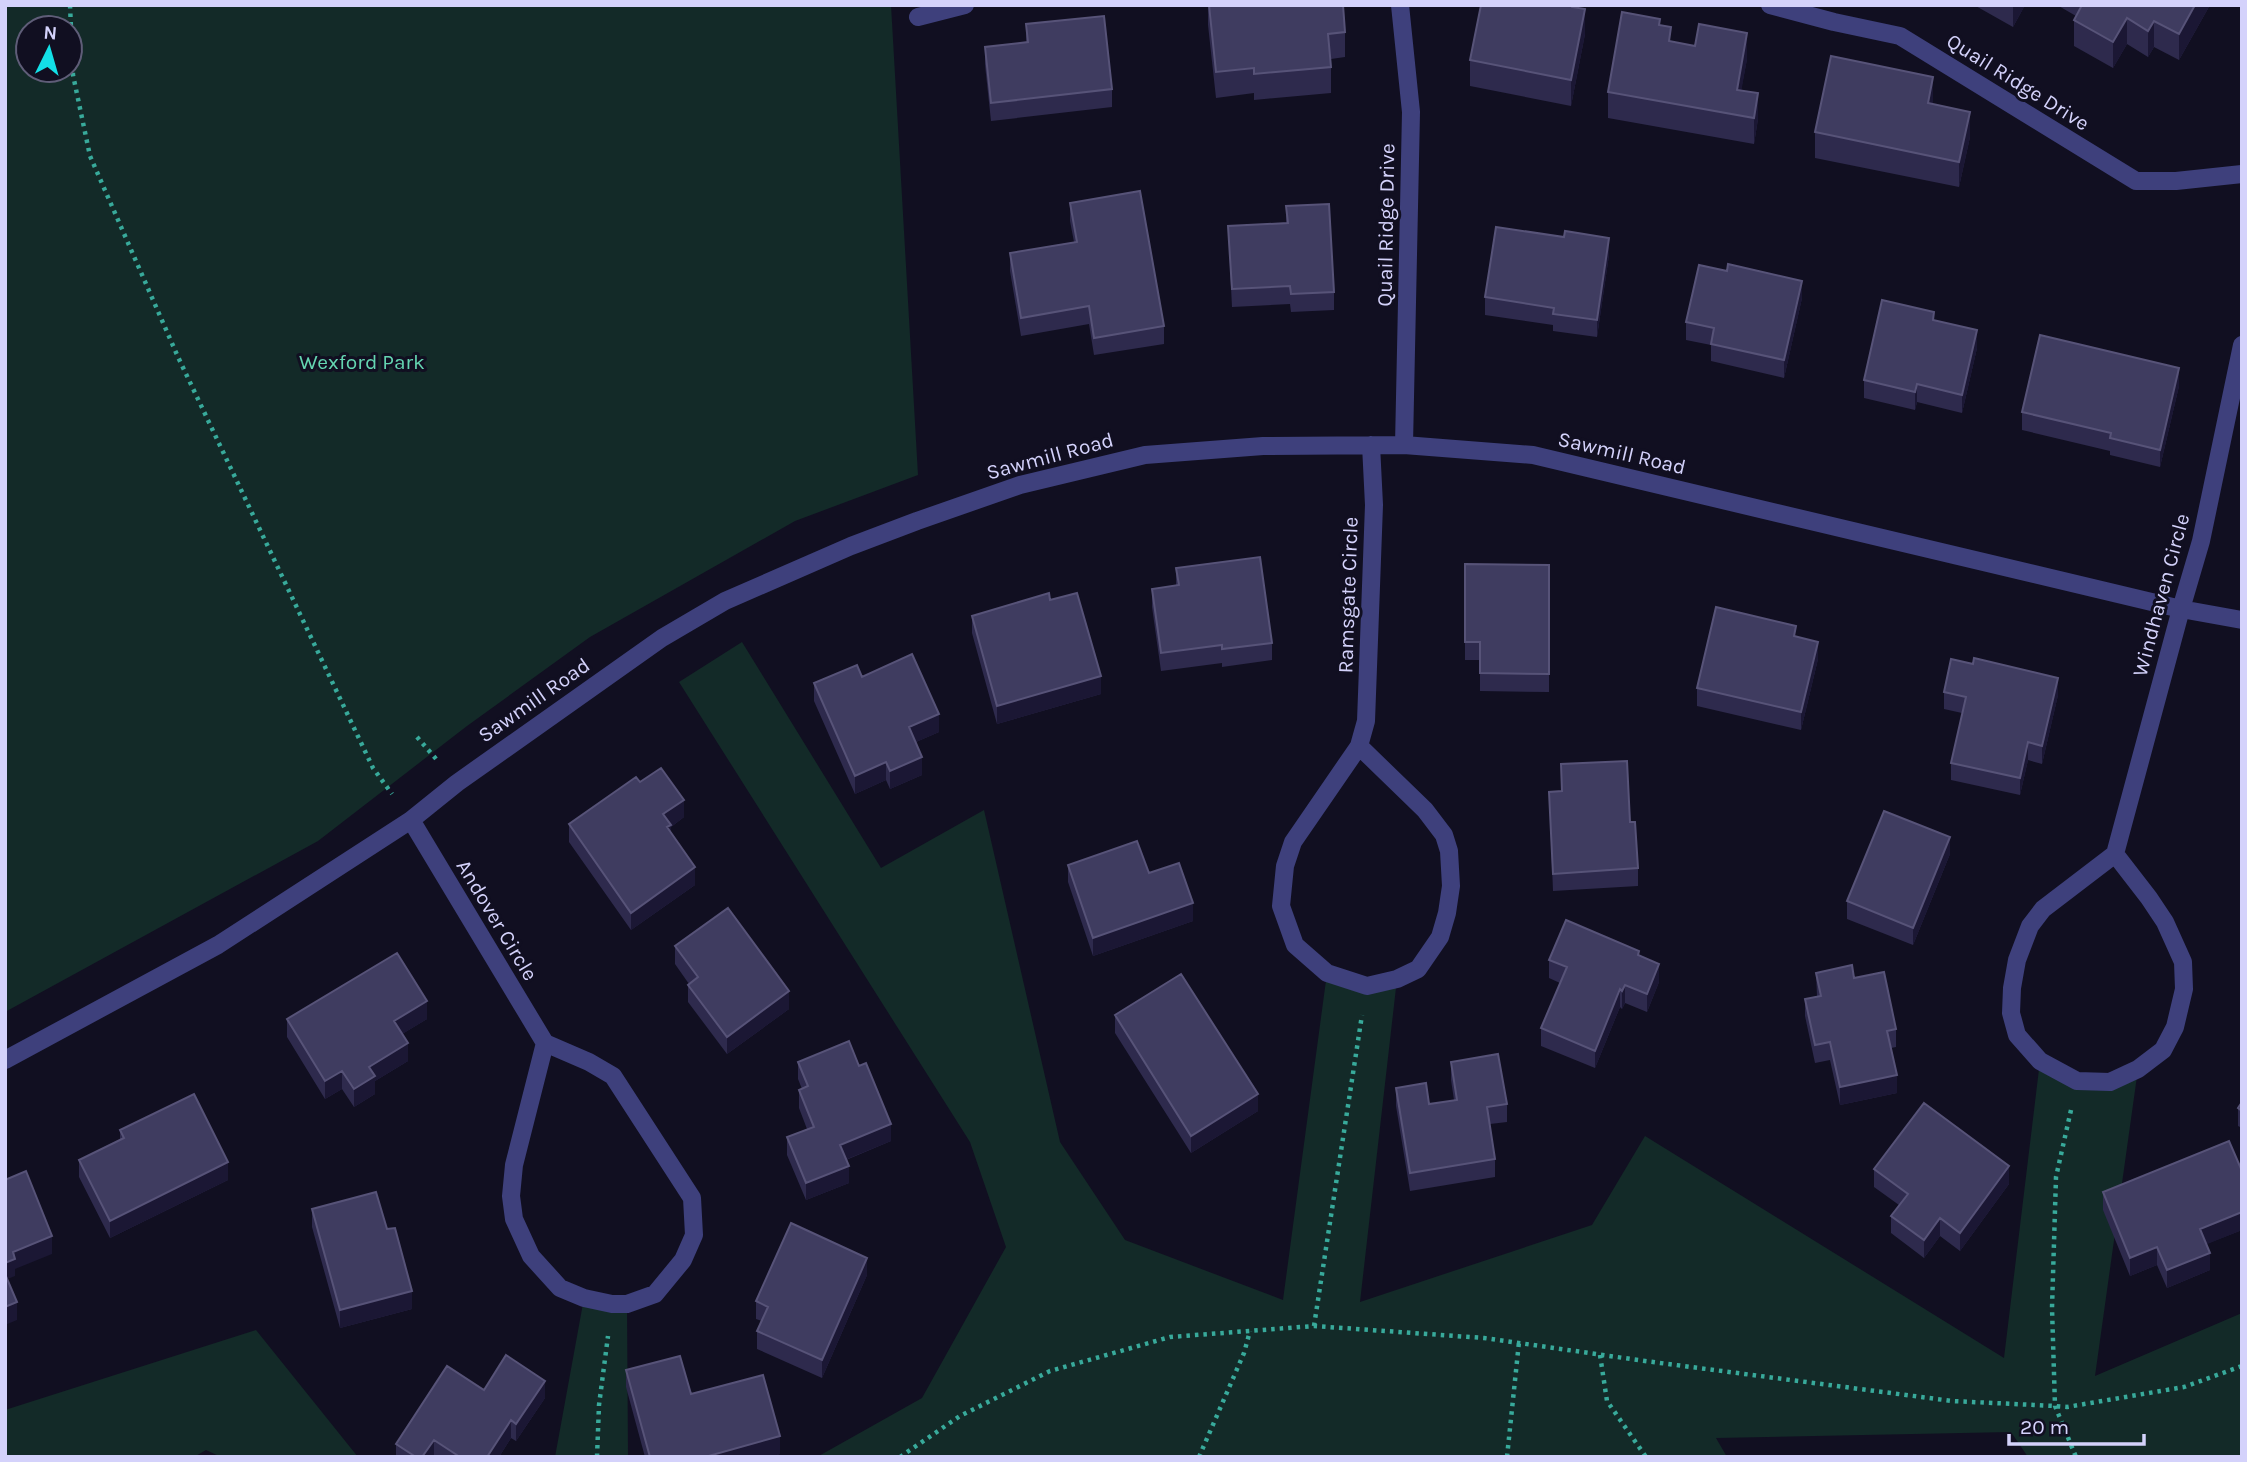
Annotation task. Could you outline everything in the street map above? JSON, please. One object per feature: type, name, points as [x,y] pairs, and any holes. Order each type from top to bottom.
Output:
[{"type":"street","points":[[918,17],[965,5]]},
{"type":"street","name":"Quail Ridge Drive","points":[[1400,5],[1411,112],[1404,445]]},
{"type":"street","name":"Quail Ridge Drive","points":[[1770,5],[1900,36],[2136,181],[2176,181],[2242,174]]},
{"type":"street","name":"Windhaven Circle","points":[[2115,854],[2202,541],[2242,345]]},
{"type":"street","name":"Sawmill Road","points":[[5,1060],[218,945],[411,820],[457,783],[662,638],[725,601],[851,546],[1020,485],[1145,455],[1263,446],[1371,445],[1533,455],[2181,609],[2242,620]]},
{"type":"street","name":"Ramsgate Circle","points":[[1367,986],[1327,973],[1295,945],[1281,906],[1284,866],[1293,842],[1359,746],[1366,721],[1374,506],[1371,445]]},
{"type":"street","points":[[1359,746],[1425,810],[1444,835],[1449,851],[1451,886],[1440,937],[1418,969],[1397,979],[1367,986]]},
{"type":"street","name":"Andover Circle","points":[[411,820],[545,1043]]},
{"type":"street","points":[[2115,854],[2165,922],[2183,962],[2184,989],[2175,1027],[2163,1050],[2138,1069],[2110,1082],[2077,1082],[2040,1061],[2017,1035],[2011,1013],[2012,988],[2017,960],[2030,926],[2043,909],[2115,854]]},
{"type":"street","points":[[545,1043],[589,1062],[613,1076],[692,1198],[694,1235],[683,1260],[655,1293],[628,1304],[612,1304],[584,1298],[560,1288],[531,1256],[514,1219],[511,1196],[513,1165],[545,1043]]},
{"type":"path","points":[[71,5],[73,75],[90,156],[178,357],[373,768],[411,820]]},
{"type":"path","points":[[1314,1326],[1367,986]]},
{"type":"path","points":[[2077,1082],[2056,1177],[2052,1308],[2055,1406],[2077,1457]]},
{"type":"path","points":[[597,1457],[599,1405],[612,1304]]},
{"type":"path","points":[[900,1457],[960,1416],[1050,1371],[1170,1337],[1314,1326],[1485,1338],[1952,1401],[2055,1406],[2185,1387],[2242,1366]]},
{"type":"path","points":[[1199,1457],[1251,1331]]},
{"type":"path","points":[[1507,1457],[1519,1342]]},
{"type":"path","points":[[1600,1354],[1607,1401],[1646,1457]]},
{"type":"green space","name":"Wexford Park","points":[[5,5],[891,5],[918,475],[795,521],[590,637],[467,726],[318,841],[5,1012]]},
{"type":"green space","points":[[742,642],[881,868],[984,810],[1060,1142],[1125,1240],[1283,1300],[1327,973],[1367,986],[1397,979],[1360,1302],[1592,1225],[1645,1136],[2004,1358],[2040,1061],[2078,1081],[2138,1069],[2095,1376],[2242,1313],[2242,1457],[2028,1457],[2011,1432],[1716,1438],[1727,1457],[817,1457],[922,1398],[1006,1247],[970,1142],[679,682]]},
{"type":"green space","points":[[584,1298],[627,1304],[628,1457],[555,1457]]},
{"type":"green space","points":[[256,1330],[358,1457],[221,1457],[206,1450],[194,1457],[5,1457],[5,1410]]},
{"type":"building","points":[[1209,5],[1343,5],[1345,32],[1328,34],[1331,67],[1254,74],[1254,68],[1216,72]]},
{"type":"building","points":[[1481,5],[1572,5],[1585,9],[1571,80],[1470,60]]},
{"type":"building","points":[[2082,5],[2195,5],[2179,34],[2154,21],[2148,31],[2127,18],[2113,42],[2074,20]]},
{"type":"building","points":[[1622,12],[1660,19],[1659,25],[1671,27],[1669,41],[1695,46],[1699,24],[1747,33],[1737,90],[1758,93],[1754,118],[1608,92]]},
{"type":"building","points":[[1104,16],[1112,89],[991,103],[985,47],[1028,42],[1026,24]]},
{"type":"building","points":[[1831,56],[1933,77],[1928,103],[1970,112],[1959,162],[1815,132]]},
{"type":"building","points":[[1140,191],[1164,326],[1094,338],[1089,306],[1021,318],[1010,253],[1077,242],[1070,203]]},
{"type":"building","points":[[1329,204],[1334,292],[1291,294],[1290,286],[1232,289],[1228,226],[1288,223],[1286,206]]},
{"type":"building","points":[[1496,227],[1564,237],[1565,231],[1609,238],[1597,320],[1553,314],[1554,308],[1485,297]]},
{"type":"building","points":[[1728,264],[1802,281],[1784,360],[1711,344],[1714,328],[1686,322],[1699,265],[1727,271]]},
{"type":"building","points":[[1882,300],[1934,312],[1933,320],[1977,330],[1962,395],[1917,384],[1915,392],[1864,380]]},
{"type":"building","points":[[2040,335],[2179,368],[2160,450],[2110,438],[2111,433],[2022,412]]},
{"type":"building","points":[[1260,557],[1272,643],[1222,649],[1222,645],[1161,653],[1152,589],[1179,585],[1176,568]]},
{"type":"building","points":[[1465,564],[1549,565],[1549,674],[1480,673],[1480,642],[1465,642]]},
{"type":"building","points":[[1049,593],[1050,600],[1077,593],[1101,676],[997,706],[972,616]]},
{"type":"building","points":[[1716,607],[1796,626],[1794,636],[1818,642],[1801,712],[1697,688]]},
{"type":"building","points":[[912,654],[939,714],[909,727],[922,757],[890,771],[886,762],[855,776],[814,683],[857,665],[862,677]]},
{"type":"building","points":[[1974,658],[2058,678],[2042,746],[2028,742],[2020,778],[1951,763],[1966,697],[1944,692],[1951,659],[1973,664]]},
{"type":"building","points":[[1627,761],[1630,822],[1635,822],[1638,868],[1553,874],[1549,792],[1562,791],[1561,764]]},
{"type":"building","points":[[661,768],[684,800],[663,814],[671,825],[667,827],[695,867],[631,913],[569,824],[636,777],[640,782]]},
{"type":"building","points":[[1884,811],[1950,837],[1913,928],[1847,901]]},
{"type":"building","points":[[1137,841],[1149,873],[1179,863],[1193,903],[1093,938],[1068,865]]},
{"type":"building","points":[[728,908],[789,991],[727,1037],[688,985],[698,977],[675,946]]},
{"type":"building","points":[[1566,920],[1639,951],[1638,955],[1659,964],[1647,994],[1625,985],[1622,991],[1620,989],[1595,1051],[1541,1028],[1567,967],[1549,960]]},
{"type":"building","points":[[397,953],[427,1001],[394,1021],[408,1043],[369,1067],[375,1076],[354,1089],[342,1071],[325,1081],[287,1019]]},
{"type":"building","points":[[1852,965],[1854,978],[1884,972],[1896,1029],[1887,1031],[1897,1075],[1840,1087],[1830,1042],[1815,1045],[1805,999],[1821,996],[1816,973]]},
{"type":"building","points":[[1181,974],[1258,1094],[1191,1136],[1115,1015]]},
{"type":"building","points":[[849,1041],[859,1066],[866,1063],[891,1124],[840,1145],[849,1166],[806,1183],[787,1137],[814,1127],[799,1090],[808,1086],[798,1062]]},
{"type":"building","points":[[1498,1054],[1507,1104],[1487,1107],[1495,1159],[1410,1173],[1396,1088],[1426,1083],[1429,1104],[1457,1100],[1451,1062]]},
{"type":"building","points":[[194,1094],[228,1162],[110,1221],[79,1160],[124,1138],[120,1130]]},
{"type":"building","points":[[1924,1103],[2009,1166],[1960,1233],[1940,1218],[1924,1240],[1891,1216],[1908,1194],[1874,1169]]},
{"type":"building","points":[[2229,1141],[2242,1171],[2242,1212],[2200,1229],[2210,1253],[2167,1270],[2157,1247],[2130,1258],[2103,1192]]},
{"type":"building","points":[[26,1171],[52,1236],[13,1252],[15,1259],[5,1263],[5,1180]]},
{"type":"building","points":[[376,1192],[387,1229],[395,1228],[412,1291],[340,1310],[312,1209]]},
{"type":"building","points":[[791,1223],[867,1258],[822,1360],[757,1331],[768,1307],[756,1301]]},
{"type":"building","points":[[5,1274],[17,1302],[5,1307]]},
{"type":"building","points":[[506,1355],[545,1381],[516,1424],[511,1420],[487,1457],[460,1457],[434,1440],[422,1457],[416,1457],[396,1444],[447,1366],[484,1390]]},
{"type":"building","points":[[680,1356],[691,1394],[763,1375],[780,1436],[705,1457],[650,1457],[626,1370]]}]
